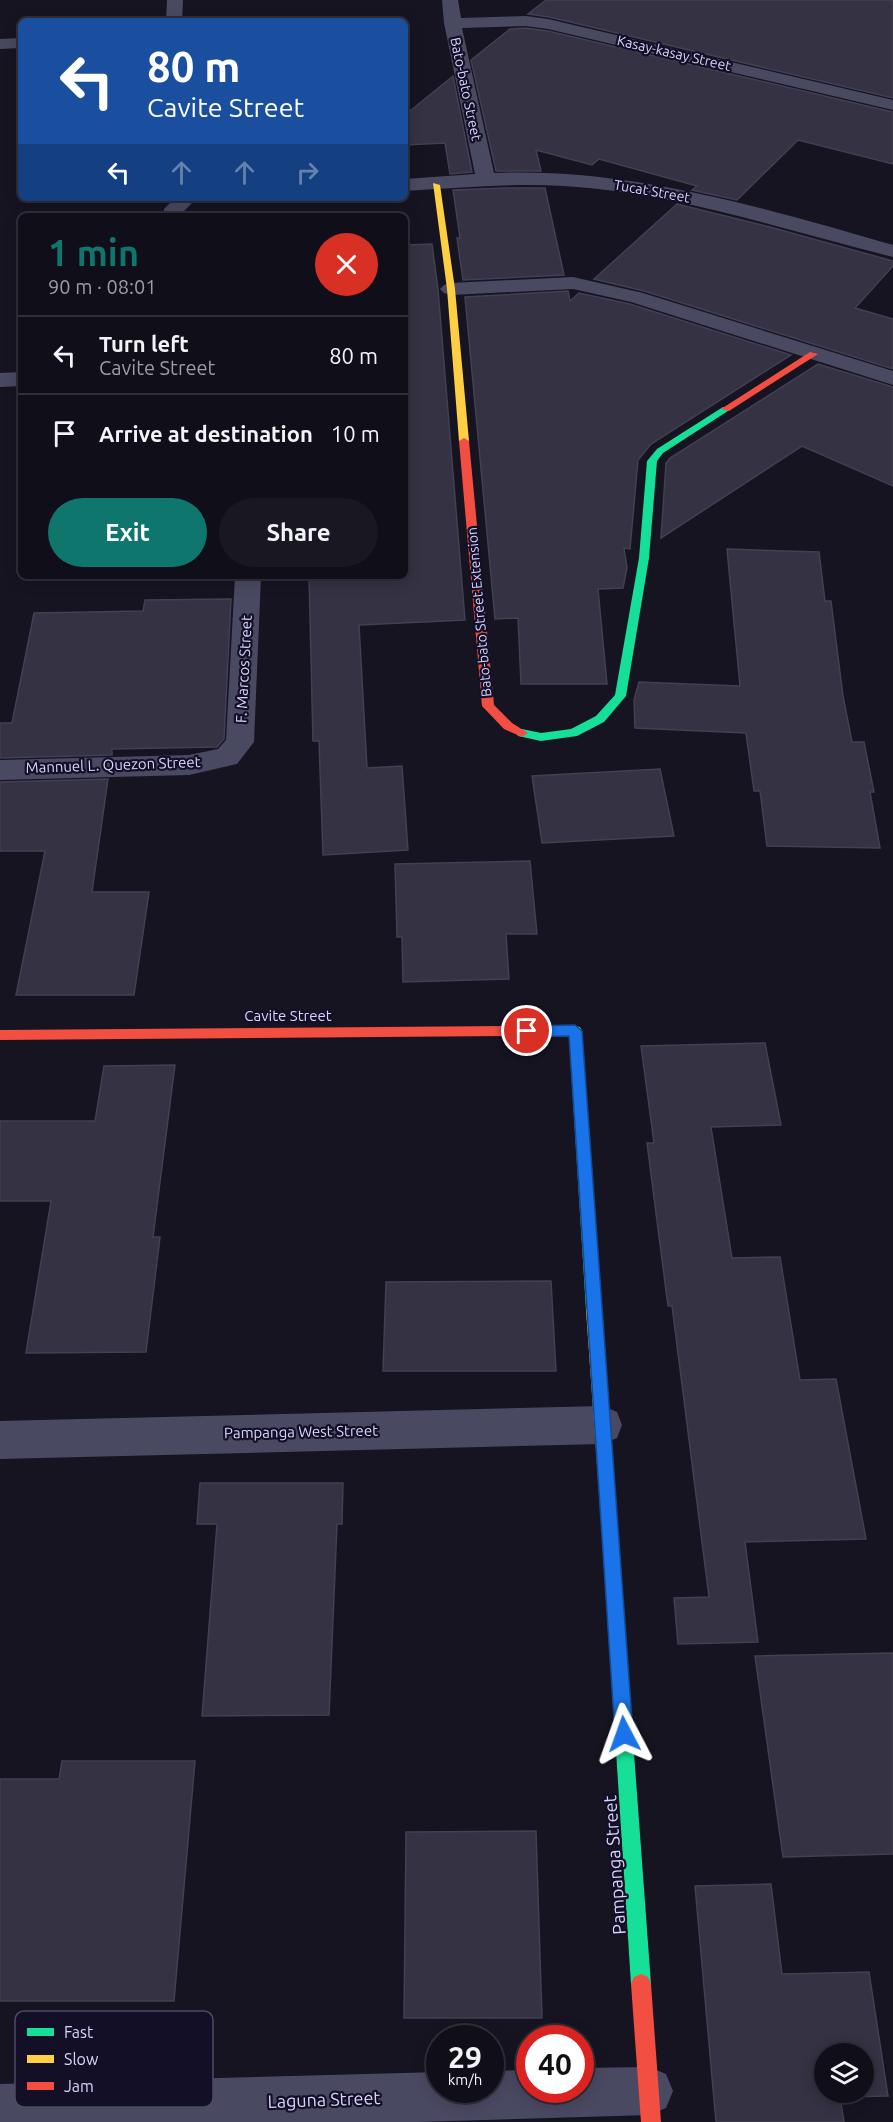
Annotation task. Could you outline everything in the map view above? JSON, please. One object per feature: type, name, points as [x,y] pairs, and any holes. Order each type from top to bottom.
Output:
[{"type":"street","points":[[174,18],[175,0]]},
{"type":"street","name":"Bato-bato Street","points":[[450,0],[452,23],[485,177]]},
{"type":"street","name":"Kasay-kasay Street","points":[[452,23],[526,21],[548,24],[893,105]]},
{"type":"street","points":[[0,44],[18,44]]},
{"type":"street","name":"Tucat Street","points":[[408,185],[436,185],[485,177],[598,182],[652,189],[722,204],[893,251]]},
{"type":"street","name":"Bato-bato Street Extension","points":[[436,185],[451,289],[488,706],[510,727],[536,736],[569,735],[596,724],[613,710],[620,696],[644,558],[652,461],[660,451],[813,354]]},
{"type":"street","points":[[174,213],[174,209],[183,201]]},
{"type":"street","points":[[451,289],[573,283],[636,297],[893,378]]},
{"type":"street","points":[[0,380],[18,379]]},
{"type":"street","name":"F. Marcos Street","points":[[226,757],[240,742],[248,579]]},
{"type":"street","name":"Mannuel L. Quezon Street","points":[[0,770],[189,765],[226,757]]},
{"type":"street","name":"Cavite Street","points":[[0,1035],[575,1031]]},
{"type":"street","name":"Pampanga Street","points":[[575,1031],[650,2107]]},
{"type":"street","name":"Pampanga West Street","points":[[0,1440],[603,1425]]},
{"type":"street","name":"Laguna Street","points":[[0,2109],[650,2107]]},
{"type":"building","points":[[546,0],[893,0],[893,98],[528,14]]},
{"type":"building","points":[[526,28],[548,31],[893,112],[893,164],[798,140],[737,200],[692,190],[697,186],[599,159],[592,165],[536,150],[541,171],[496,171],[471,60],[510,29]]},
{"type":"building","points":[[453,76],[472,172],[450,174],[445,143],[408,145],[408,113]]},
{"type":"building","points":[[545,188],[564,275],[463,280],[453,190]]},
{"type":"building","points":[[677,204],[893,261],[893,266],[855,308],[893,319],[893,369],[644,291],[594,279]]},
{"type":"building","points":[[432,244],[438,289],[465,620],[359,625],[367,768],[402,766],[408,850],[323,855],[319,741],[313,741],[309,579],[408,579],[408,245]]},
{"type":"building","points":[[568,291],[570,301],[579,293],[630,304],[791,355],[651,444],[638,460],[630,549],[624,548],[627,568],[623,588],[598,589],[607,684],[521,684],[518,618],[495,619],[465,297]]},
{"type":"building","points":[[818,364],[893,387],[893,486],[802,446],[661,538],[666,463],[670,458]]},
{"type":"building","points":[[727,549],[819,552],[825,601],[831,601],[843,696],[852,742],[864,742],[874,792],[870,792],[880,848],[767,846],[760,791],[754,791],[746,733],[635,728],[634,700],[639,682],[740,686]]},
{"type":"building","points":[[231,599],[224,739],[217,747],[112,749],[112,755],[0,758],[0,723],[12,723],[34,613],[143,611],[145,600]]},
{"type":"building","points":[[660,769],[674,836],[542,843],[532,776]]},
{"type":"building","points":[[108,779],[92,892],[149,892],[134,995],[16,995],[45,851],[0,851],[0,782]]},
{"type":"building","points":[[530,861],[537,934],[506,934],[509,979],[403,982],[402,937],[397,937],[395,864]]},
{"type":"building","points":[[765,1043],[781,1125],[711,1127],[732,1258],[780,1257],[800,1380],[836,1379],[866,1539],[745,1542],[758,1642],[678,1644],[674,1598],[709,1597],[672,1306],[668,1306],[647,1143],[654,1143],[641,1046]]},
{"type":"building","points":[[175,1065],[153,1237],[160,1237],[146,1352],[26,1353],[51,1201],[0,1201],[0,1121],[95,1121],[104,1066]]},
{"type":"building","points":[[551,1281],[556,1371],[383,1371],[386,1282]]},
{"type":"building","points":[[200,1483],[343,1483],[342,1524],[337,1524],[329,1715],[202,1716],[217,1524],[197,1524]]},
{"type":"building","points":[[893,1653],[893,1854],[783,1857],[755,1656]]},
{"type":"building","points":[[62,1761],[195,1761],[174,2001],[0,2001],[0,1779],[59,1779]]},
{"type":"building","points":[[536,1831],[542,2018],[404,2018],[406,1832]]},
{"type":"building","points":[[771,1884],[782,1974],[869,1972],[888,2096],[874,2096],[874,2043],[814,2043],[814,2103],[841,2103],[844,2122],[716,2122],[695,1886]]},
{"type":"traffic: fast","points":[[522,733],[541,737],[573,733],[600,719],[620,696],[644,558],[652,461],[660,451],[726,409]]},
{"type":"traffic: fast","points":[[507,1031],[575,1031],[594,1310]]},
{"type":"traffic: fast","points":[[611,1549],[641,1984]]},
{"type":"traffic: slow","points":[[436,185],[451,289],[464,441]]},
{"type":"traffic: slow","points":[[594,1310],[611,1549]]},
{"type":"traffic: jam","points":[[726,409],[813,354]]},
{"type":"traffic: jam","points":[[464,441],[488,706],[508,726],[522,733]]},
{"type":"traffic: jam","points":[[0,1035],[507,1031]]},
{"type":"traffic: jam","points":[[641,1984],[651,2122]]},
{"type":"route","points":[[527,1031],[575,1031],[624,1734]]}]
